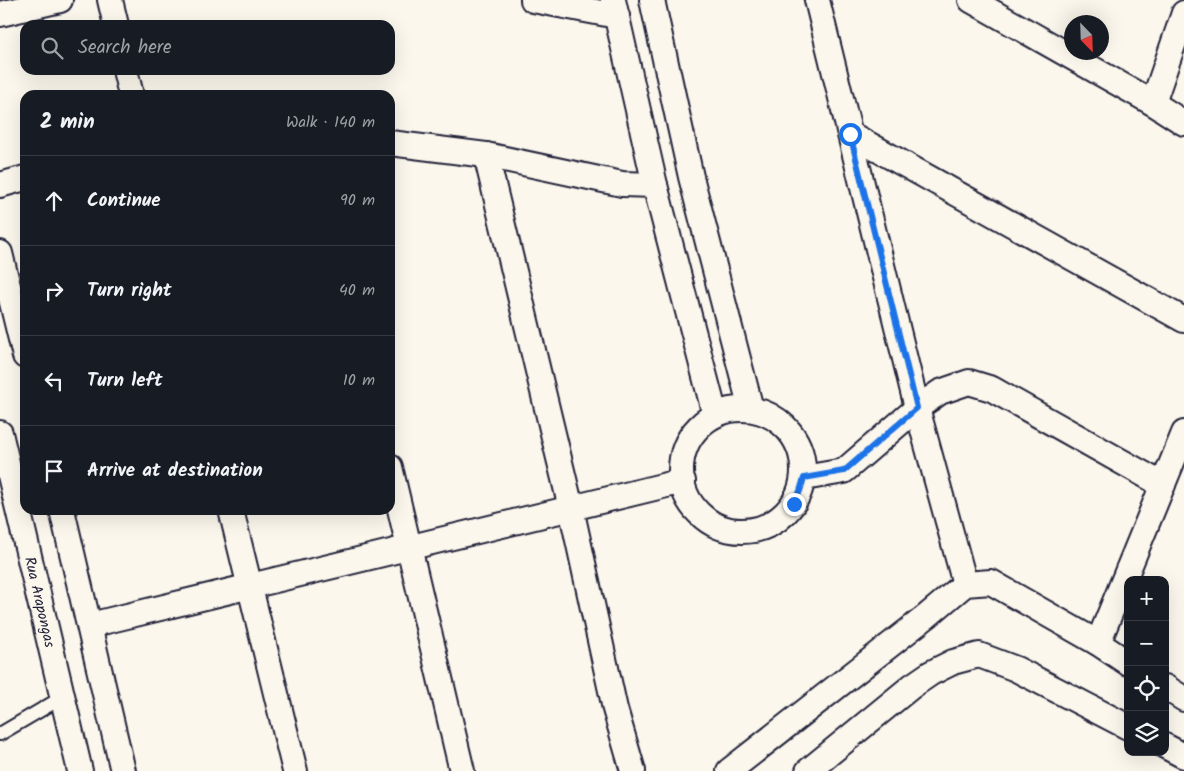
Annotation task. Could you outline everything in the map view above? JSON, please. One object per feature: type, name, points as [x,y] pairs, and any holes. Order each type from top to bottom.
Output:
[{"type":"street","points":[[0,14],[60,0]]},
{"type":"street","points":[[110,0],[115,20]]},
{"type":"street","points":[[533,0],[615,8],[655,185],[715,415]]},
{"type":"street","points":[[652,0],[690,177],[751,409]]},
{"type":"street","points":[[817,0],[917,408],[965,584]]},
{"type":"street","points":[[971,0],[1153,103],[1184,123]]},
{"type":"street","points":[[1153,103],[1179,10]]},
{"type":"street","points":[[126,75],[130,90]]},
{"type":"street","points":[[850,134],[1184,320]]},
{"type":"street","points":[[395,145],[486,156],[622,184],[655,185]]},
{"type":"street","points":[[486,156],[571,508],[615,709],[633,771]]},
{"type":"street","points":[[0,185],[20,179]]},
{"type":"street","points":[[0,253],[20,335]]},
{"type":"street","points":[[804,478],[844,471],[917,408],[940,392],[969,382],[992,389],[1163,485]]},
{"type":"street","points":[[738,408],[751,409],[764,412],[777,419],[796,438],[804,464],[804,478],[794,504],[773,522],[761,528],[748,530],[727,529],[708,521],[690,501],[682,481],[682,461],[685,448],[700,425],[715,415],[738,408]]},
{"type":"street","name":"Rua Arapongas","points":[[0,433],[80,771]]},
{"type":"street","points":[[1098,643],[1184,433]]},
{"type":"street","points":[[90,625],[682,481]]},
{"type":"street","points":[[395,488],[462,771]]},
{"type":"street","points":[[63,515],[123,771]]},
{"type":"street","points":[[232,515],[295,771]]},
{"type":"street","points":[[729,771],[965,584],[991,582],[1124,659]]},
{"type":"street","points":[[808,771],[912,686],[931,673],[953,662],[979,655],[1016,669],[1124,725]]},
{"type":"street","points":[[1169,690],[1184,699]]},
{"type":"street","points":[[1169,748],[1184,756]]},
{"type":"lane","points":[[0,734],[63,697]]},
{"type":"route","points":[[794,504],[804,478],[844,471],[917,408],[850,134]]}]
